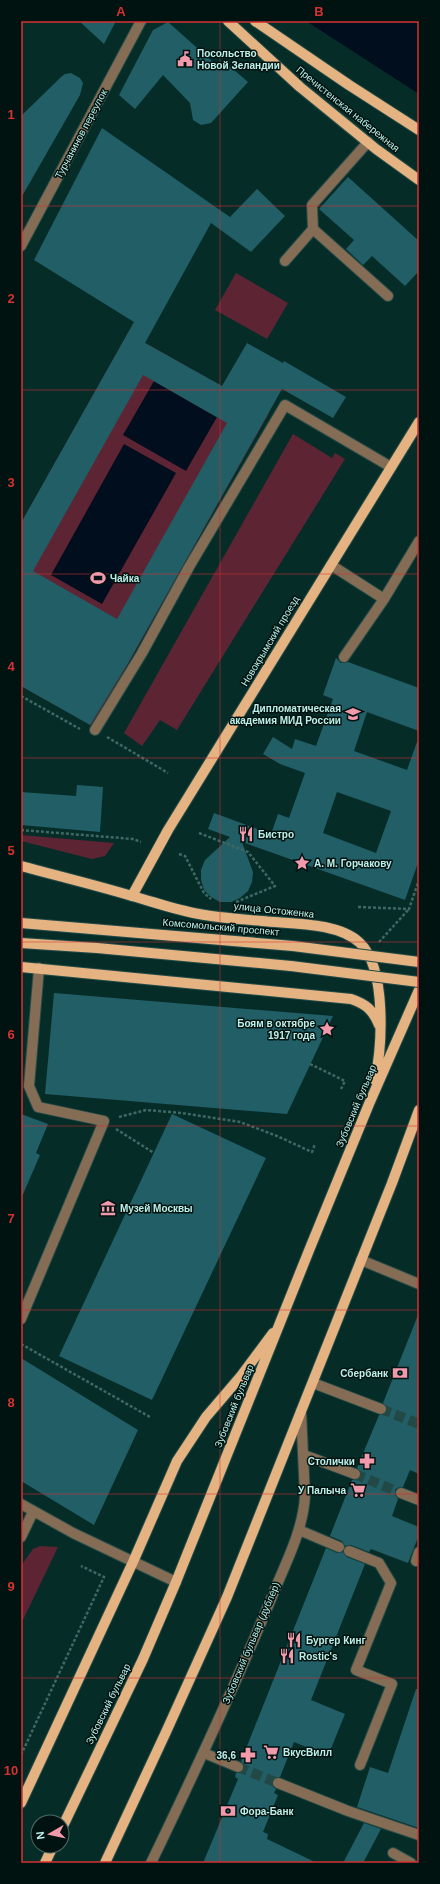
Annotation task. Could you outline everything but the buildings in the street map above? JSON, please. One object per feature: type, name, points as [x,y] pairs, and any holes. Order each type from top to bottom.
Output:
[{"type":"main road","name":"Пречистенская набережная","points":[[228,21],[300,86],[368,142],[419,180]]},
{"type":"main road","name":"Пречистенская набережная","points":[[255,21],[349,85],[419,130]]},
{"type":"main road","name":"Новокрымский проезд","points":[[132,896],[161,842],[419,422]]},
{"type":"main road","name":"улица Остоженка","points":[[21,866],[132,896],[168,908],[200,915],[320,927],[348,934],[365,948],[375,971],[380,1000],[381,1037],[378,1067],[369,1104]]},
{"type":"main road","name":"Комсомольский проспект","points":[[21,923],[286,946],[419,962]]},
{"type":"main road","points":[[21,943],[198,957],[419,982]]},
{"type":"main road","points":[[21,967],[351,999],[362,1002],[375,1015],[381,1037]]},
{"type":"main road","name":"Зубовский бульвар","points":[[69,1814],[143,1659],[176,1582],[369,1104],[419,990]]},
{"type":"main road","points":[[105,1863],[227,1597],[302,1411],[419,1110]]},
{"type":"main road","points":[[401,1158],[419,1131]]},
{"type":"main road","points":[[21,1803],[133,1562],[177,1461],[206,1417],[241,1376],[282,1322]]},
{"type":"street","name":"Турчанинов переулок","points":[[21,246],[141,21]]},
{"type":"street","points":[[285,261],[313,229],[312,205],[368,142]]},
{"type":"street","points":[[313,229],[388,296]]},
{"type":"street","points":[[95,730],[142,653],[188,567],[285,405],[391,467]]},
{"type":"street","points":[[344,657],[384,599],[419,541]]},
{"type":"street","points":[[331,565],[384,599]]},
{"type":"street","points":[[21,1318],[104,1121],[38,1106],[29,1086],[39,968]]},
{"type":"street","points":[[361,1260],[419,1284]]},
{"type":"street","points":[[313,1383],[381,1409]]},
{"type":"street","name":"Зубовский бульвар (дублёр)","points":[[151,1863],[204,1753],[256,1635],[299,1530],[305,1509],[302,1411]]},
{"type":"street","points":[[304,1455],[355,1474]]},
{"type":"street","points":[[401,1493],[419,1500]]},
{"type":"street","points":[[21,1504],[73,1533],[176,1582]]},
{"type":"street","points":[[21,1537],[33,1512]]},
{"type":"street","points":[[299,1530],[339,1547]]},
{"type":"street","points":[[349,1551],[379,1563],[391,1583],[356,1670],[392,1684],[360,1765]]},
{"type":"street","points":[[204,1753],[238,1767]]},
{"type":"street","points":[[278,1783],[348,1811],[419,1835]]},
{"type":"street","points":[[393,1852],[411,1863]]},
{"type":"path","points":[[141,757],[168,773]]},
{"type":"path","points":[[21,830],[133,840],[140,842]]},
{"type":"path","points":[[199,833],[248,852],[275,886],[233,903]]},
{"type":"path","points":[[179,854],[184,856],[204,894],[216,902]]},
{"type":"path","points":[[376,945],[409,909],[419,880]]},
{"type":"path","points":[[358,907],[409,909]]},
{"type":"path","points":[[310,1064],[345,1081],[341,1089]]},
{"type":"path","points":[[104,1121],[146,1110],[182,1113],[240,1122],[277,1136],[312,1152],[315,1144]]},
{"type":"path","points":[[104,1121],[154,1153]]},
{"type":"path","points":[[21,1344],[150,1417]]},
{"type":"path","points":[[21,1755],[104,1577],[81,1566]]},
{"type":"shaded area","points":[[236,273],[288,303],[267,339],[215,310]]},
{"type":"shaded area","name":"Чайка","points":[[128,333],[269,413],[93,726],[21,686],[21,523]]},
{"type":"shaded area","points":[[293,434],[332,458],[335,453],[345,459],[177,730],[160,720],[142,746],[124,733]]},
{"type":"shaded area","points":[[21,835],[114,843],[105,856],[92,859],[21,841]]},
{"type":"shaded area","points":[[40,1546],[58,1547],[21,1624],[21,1566],[33,1549]]},
{"type":"water","points":[[306,21],[419,21],[419,94]]},
{"type":"water","points":[[154,381],[217,417],[186,471],[123,435]]},
{"type":"water","points":[[124,444],[176,473],[102,604],[51,575]]},
{"type":"tunnel","points":[[381,1409],[419,1424]]},
{"type":"tunnel","points":[[355,1474],[401,1493]]},
{"type":"tunnel","points":[[238,1767],[278,1783]]},
{"type":"place","name":"Посольство Новой Зеландии","points":[[185,59]]},
{"type":"place","name":"Чайка","points":[[98,578]]},
{"type":"place","name":"Дипломатическая академия МИД России","points":[[353,714]]},
{"type":"place","name":"Бистро","points":[[246,834]]},
{"type":"place","name":"А. М. Горчакову","points":[[302,863]]},
{"type":"place","name":"Боям в октябре 1917 года","points":[[327,1029]]},
{"type":"place","name":"Музей Москвы","points":[[108,1208]]},
{"type":"place","name":"Сбербанк","points":[[400,1373]]},
{"type":"place","name":"Столички","points":[[367,1461]]},
{"type":"place","name":"У Палыча","points":[[358,1490]]},
{"type":"place","name":"Бургер Кинг","points":[[294,1640]]},
{"type":"place","name":"Rostic's","points":[[287,1656]]},
{"type":"place","name":"ВкусВилл","points":[[271,1752]]},
{"type":"place","name":"36,6","points":[[248,1755]]},
{"type":"place","name":"Фора-Банк","points":[[228,1811]]}]
